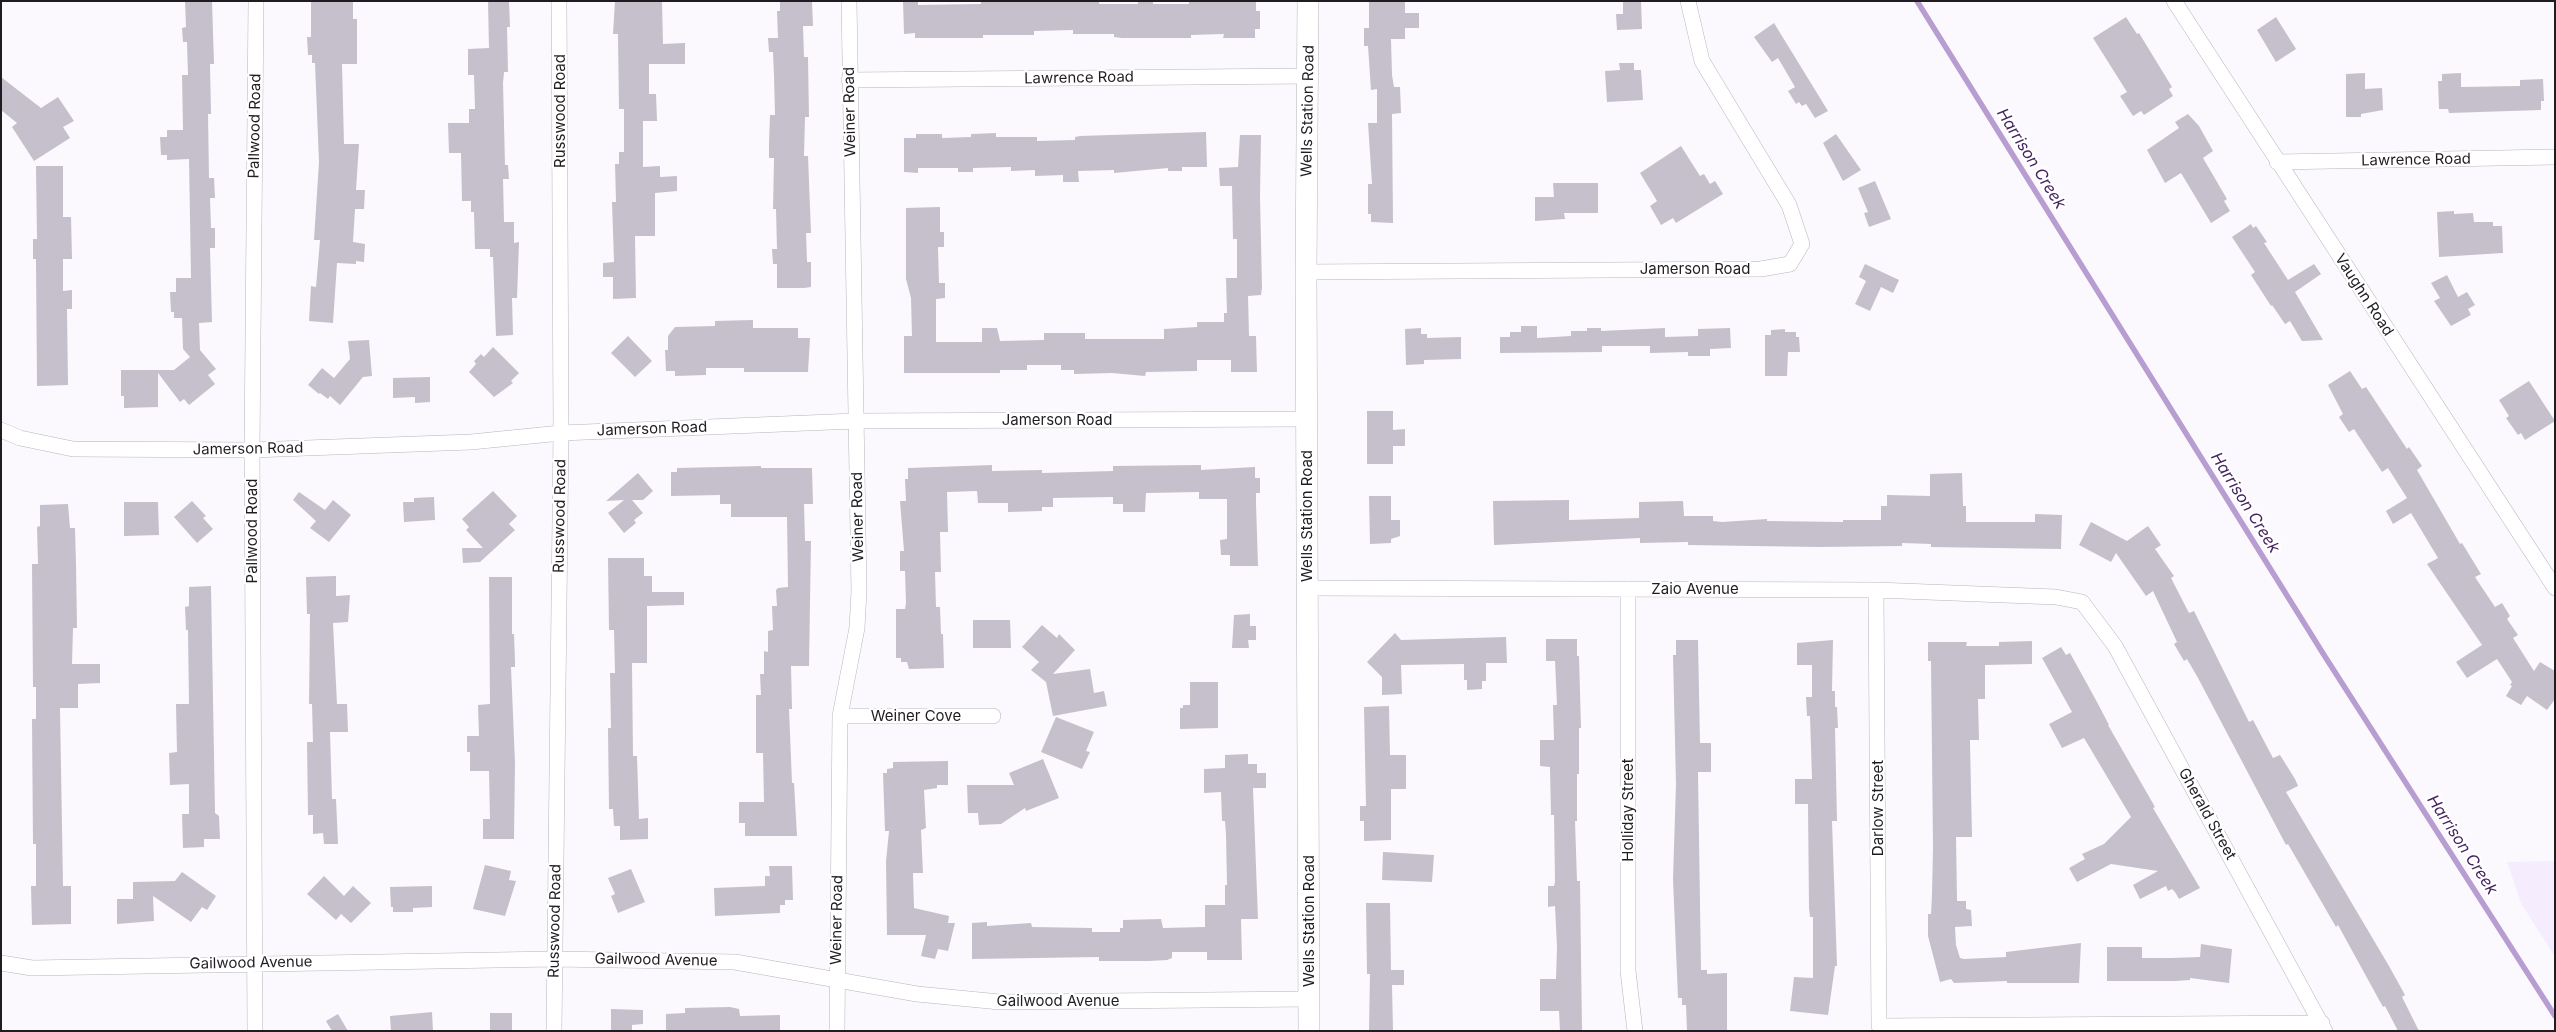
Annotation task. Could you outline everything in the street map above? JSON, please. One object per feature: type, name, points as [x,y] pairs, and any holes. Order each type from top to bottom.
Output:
[{"type":"street","name":"Pallwood Road","points":[[255,1031],[252,450],[256,1]]},
{"type":"street","name":"Russwood Road","points":[[554,1031],[561,433],[559,1]]},
{"type":"street","name":"Weiner Road","points":[[837,1031],[840,716],[858,610],[849,1]]},
{"type":"street","name":"Wells Station Road","points":[[1308,1],[1306,419],[1309,1031]]},
{"type":"street","name":"Jamerson Road","points":[[1306,272],[1761,269],[1790,264],[1802,244],[1789,205],[1702,61],[1688,1]]},
{"type":"street","name":"Vaughn Road","points":[[2174,1],[2555,588]]},
{"type":"street","name":"Lawrence Road","points":[[849,80],[1308,76]]},
{"type":"street","name":"Lawrence Road","points":[[2277,162],[2555,158]]},
{"type":"street","name":"Jamerson Road","points":[[1,430],[20,438],[73,449],[252,450],[471,442],[561,433],[856,422],[1306,419]]},
{"type":"street","name":"Zaio Avenue","points":[[1308,588],[1876,590],[2056,597],[2082,602]]},
{"type":"street","name":"Holliday Street","points":[[1628,589],[1628,971],[1635,1031]]},
{"type":"street","name":"Darlow Street","points":[[1876,590],[1879,1026],[2324,1027]]},
{"type":"street","name":"Gherald Street","points":[[2082,602],[2115,646],[2324,1027]]},
{"type":"street","name":"Weiner Cove","points":[[840,716],[993,716]]},
{"type":"street","name":"Gailwood Avenue","points":[[1,962],[32,968],[554,959],[735,962],[917,994],[1000,1002],[1309,999]]},
{"type":"shaded area","points":[[2555,861],[2555,957],[2521,903],[2507,862]]},
{"type":"building","points":[[185,1],[212,1],[214,64],[210,64],[211,114],[208,114],[209,178],[214,178],[215,198],[210,198],[211,228],[215,228],[215,248],[210,248],[212,322],[199,323],[200,350],[216,369],[208,375],[215,384],[189,405],[184,399],[180,402],[158,373],[158,407],[124,408],[124,396],[121,396],[121,370],[174,370],[190,357],[183,349],[182,318],[174,318],[174,312],[171,312],[170,292],[176,292],[176,278],[191,278],[189,159],[167,160],[167,155],[161,155],[160,137],[167,137],[167,130],[183,130],[182,75],[188,75],[187,42],[183,42],[182,28],[186,27]]},
{"type":"building","points":[[311,1],[353,1],[353,19],[357,19],[357,64],[342,64],[344,144],[359,144],[356,190],[365,190],[364,209],[355,209],[353,242],[365,244],[364,262],[356,261],[356,264],[337,263],[333,323],[309,321],[311,286],[316,287],[320,240],[314,240],[319,162],[315,63],[312,63],[312,55],[308,55],[307,37],[311,37]]},
{"type":"building","points":[[488,1],[509,1],[510,27],[507,27],[508,72],[504,72],[503,83],[505,165],[508,165],[509,179],[503,179],[504,222],[514,222],[514,243],[519,242],[517,298],[512,298],[513,335],[496,336],[493,257],[490,257],[490,249],[475,249],[474,212],[471,212],[471,201],[462,201],[461,153],[449,153],[448,123],[469,123],[469,109],[475,109],[474,75],[468,75],[468,49],[489,48]]},
{"type":"building","points":[[615,1],[662,1],[663,44],[685,43],[685,64],[649,64],[649,94],[656,94],[657,121],[643,121],[643,167],[660,166],[660,177],[677,176],[677,191],[655,193],[655,236],[635,236],[636,298],[613,299],[613,277],[603,277],[603,263],[614,262],[612,202],[616,202],[615,164],[619,164],[619,152],[624,152],[624,109],[619,109],[618,34],[613,34]]},
{"type":"building","points":[[780,1],[812,1],[813,26],[803,26],[804,57],[808,57],[809,117],[805,117],[804,156],[808,156],[811,233],[806,233],[807,262],[811,262],[811,287],[804,288],[777,288],[777,264],[773,264],[772,249],[777,249],[776,209],[773,209],[774,158],[769,158],[769,143],[770,115],[775,115],[773,52],[769,52],[768,38],[778,38],[777,11],[780,11]]},
{"type":"building","points":[[903,1],[918,1],[918,5],[981,4],[981,1],[1099,1],[1099,4],[1138,4],[1138,1],[1153,1],[1153,4],[1189,4],[1189,1],[1256,2],[1256,11],[1260,11],[1260,29],[1255,29],[1255,38],[1223,38],[1224,34],[1191,35],[1191,38],[1122,38],[1114,37],[1114,34],[1073,34],[1073,30],[1034,31],[1034,35],[983,35],[983,38],[915,38],[915,33],[904,34]]},
{"type":"building","points":[[1369,1],[1405,1],[1405,13],[1419,13],[1419,28],[1405,28],[1405,39],[1391,39],[1392,75],[1394,87],[1400,87],[1401,113],[1392,114],[1393,223],[1371,222],[1371,214],[1368,214],[1368,184],[1372,184],[1368,123],[1377,123],[1377,89],[1371,90],[1368,46],[1364,46],[1364,28],[1369,28]]},
{"type":"building","points":[[1623,1],[1641,1],[1642,29],[1617,30],[1616,14],[1623,14]]},
{"type":"building","points":[[2126,17],[2137,34],[2139,33],[2172,87],[2169,89],[2173,96],[2144,115],[2141,111],[2133,116],[2120,96],[2127,92],[2093,38]]},
{"type":"building","points":[[2276,17],[2296,49],[2276,62],[2257,30]]},
{"type":"building","points":[[1774,23],[1828,111],[1815,118],[1806,104],[1802,106],[1799,102],[1796,104],[1788,91],[1795,87],[1778,58],[1772,62],[1754,37]]},
{"type":"building","points":[[1619,63],[1634,63],[1634,70],[1641,70],[1643,100],[1607,102],[1605,71],[1620,70]]},
{"type":"building","points":[[2365,73],[2365,89],[2382,88],[2383,110],[2361,114],[2361,117],[2346,117],[2346,74]]},
{"type":"building","points":[[2461,73],[2461,87],[2520,86],[2520,80],[2543,79],[2544,101],[2541,101],[2541,110],[2449,113],[2448,109],[2439,109],[2438,81],[2442,81],[2442,74]]},
{"type":"building","points":[[1,77],[41,108],[58,97],[74,121],[63,127],[70,138],[34,161],[12,127],[17,123],[1,110]]},
{"type":"building","points":[[2188,114],[2199,126],[2213,151],[2203,158],[2227,199],[2224,201],[2230,211],[2211,223],[2181,173],[2165,183],[2147,150],[2179,128],[2175,122]]},
{"type":"building","points":[[1206,132],[1207,167],[1182,167],[1182,171],[1168,171],[1168,168],[1114,173],[1114,170],[1078,171],[1079,182],[1063,182],[1063,175],[1035,176],[1035,170],[1011,171],[1011,167],[973,168],[973,172],[958,172],[958,168],[918,168],[918,173],[904,172],[904,138],[916,138],[916,134],[942,134],[942,138],[971,137],[971,134],[996,133],[996,137],[1037,137],[1037,141],[1075,140],[1075,137],[1080,136]]},
{"type":"building","points":[[1836,134],[1861,170],[1843,181],[1823,143]]},
{"type":"building","points":[[1240,135],[1261,135],[1262,288],[1261,295],[1248,296],[1249,336],[1256,336],[1257,372],[1231,372],[1231,360],[1197,360],[1197,371],[1146,372],[1145,376],[1112,373],[1074,374],[1074,370],[1061,370],[1061,365],[1027,365],[1027,370],[1000,370],[1000,373],[904,373],[904,336],[912,336],[911,298],[906,279],[906,208],[940,207],[940,232],[944,232],[944,247],[938,247],[939,283],[945,283],[945,298],[936,299],[936,342],[982,342],[982,328],[997,328],[1000,341],[1044,340],[1044,333],[1085,333],[1085,339],[1164,339],[1164,329],[1197,327],[1197,322],[1224,322],[1224,313],[1227,313],[1226,278],[1237,278],[1237,239],[1233,239],[1232,186],[1220,186],[1219,168],[1238,167]]},
{"type":"building","points":[[1681,146],[1700,176],[1704,174],[1710,184],[1715,181],[1723,194],[1676,223],[1673,218],[1661,225],[1650,206],[1657,201],[1640,173]]},
{"type":"building","points":[[36,166],[63,166],[63,217],[71,217],[72,259],[63,259],[63,291],[72,290],[72,309],[67,309],[68,385],[37,386],[36,259],[33,259],[33,239],[37,239]]},
{"type":"building","points":[[1875,181],[1891,219],[1869,227],[1864,213],[1868,212],[1858,188]]},
{"type":"building","points":[[1553,183],[1598,183],[1598,213],[1564,213],[1565,219],[1535,221],[1535,197],[1554,197]]},
{"type":"building","points":[[2454,211],[2454,214],[2473,213],[2474,222],[2493,222],[2493,226],[2502,226],[2503,253],[2439,257],[2437,212]]},
{"type":"building","points":[[2251,224],[2253,228],[2256,226],[2267,242],[2264,243],[2288,280],[2314,264],[2321,274],[2295,292],[2323,340],[2302,341],[2290,321],[2285,324],[2271,306],[2251,275],[2255,272],[2232,237]]},
{"type":"building","points":[[1865,264],[1899,280],[1893,293],[1881,287],[1870,311],[1855,304],[1866,281],[1859,277]]},
{"type":"building","points":[[2447,275],[2458,297],[2467,292],[2475,305],[2468,309],[2471,315],[2451,326],[2434,301],[2440,298],[2431,283]]},
{"type":"building","points":[[753,320],[753,328],[798,328],[798,338],[810,338],[808,372],[744,372],[744,368],[706,368],[706,375],[675,376],[675,371],[666,371],[665,350],[668,350],[668,336],[675,327],[715,326],[715,321]]},
{"type":"building","points":[[1521,326],[1537,326],[1537,338],[1571,336],[1571,331],[1587,331],[1587,328],[1601,328],[1601,331],[1665,328],[1665,337],[1698,336],[1698,329],[1730,328],[1731,348],[1710,349],[1710,356],[1688,356],[1688,352],[1650,353],[1650,346],[1602,346],[1602,352],[1500,353],[1500,337],[1510,337],[1510,332],[1521,332]]},
{"type":"building","points":[[1421,328],[1421,334],[1427,334],[1427,338],[1461,337],[1461,359],[1424,360],[1424,364],[1406,365],[1405,329]]},
{"type":"building","points":[[1785,329],[1785,332],[1796,332],[1796,337],[1799,337],[1800,352],[1788,352],[1787,376],[1765,376],[1765,335],[1771,335],[1771,330]]},
{"type":"building","points":[[628,336],[652,361],[635,377],[611,353]]},
{"type":"building","points":[[369,340],[372,376],[363,377],[340,405],[330,396],[328,399],[308,385],[322,368],[334,378],[350,359],[348,341]]},
{"type":"building","points":[[493,347],[519,373],[511,381],[513,383],[494,397],[469,372],[476,364],[474,361],[481,354],[484,357]]},
{"type":"building","points":[[2350,371],[2362,389],[2366,387],[2407,449],[2409,447],[2422,466],[2417,470],[2460,544],[2462,543],[2481,574],[2475,577],[2495,607],[2502,603],[2510,616],[2507,619],[2518,635],[2513,638],[2534,671],[2540,662],[2555,671],[2555,699],[2547,710],[2527,696],[2521,705],[2506,696],[2512,686],[2510,685],[2512,682],[2497,659],[2467,678],[2456,662],[2482,645],[2427,564],[2438,558],[2411,513],[2393,524],[2386,511],[2407,498],[2388,468],[2382,472],[2354,429],[2349,432],[2339,417],[2343,414],[2328,385]]},
{"type":"building","points":[[430,377],[430,402],[415,403],[415,397],[393,398],[393,378]]},
{"type":"building","points":[[2529,381],[2555,421],[2525,440],[2521,433],[2518,435],[2506,418],[2509,416],[2499,400]]},
{"type":"building","points":[[1367,411],[1393,411],[1393,430],[1405,429],[1405,446],[1393,446],[1393,464],[1367,464]]},
{"type":"building","points":[[992,465],[992,471],[1042,470],[1042,473],[1113,471],[1113,466],[1201,465],[1201,470],[1255,467],[1255,478],[1260,478],[1260,493],[1256,493],[1258,566],[1230,566],[1230,555],[1221,555],[1220,540],[1227,539],[1227,499],[1199,499],[1199,492],[1146,493],[1145,512],[1123,512],[1123,504],[1113,504],[1113,497],[1053,498],[1053,507],[1042,507],[1042,511],[1008,512],[1008,503],[978,503],[977,491],[947,492],[948,532],[940,532],[941,572],[935,572],[936,607],[940,607],[944,668],[909,669],[907,662],[901,662],[901,658],[896,658],[896,609],[905,609],[906,603],[905,571],[900,571],[900,551],[904,551],[900,501],[906,501],[905,479],[908,479],[908,468]]},
{"type":"building","points":[[761,466],[761,468],[812,468],[813,504],[804,504],[805,541],[811,541],[809,666],[791,666],[792,709],[789,709],[792,783],[794,783],[797,836],[745,836],[745,823],[739,823],[739,802],[764,802],[763,753],[756,753],[756,695],[761,695],[760,674],[764,674],[764,651],[768,652],[768,631],[773,630],[772,606],[777,606],[776,590],[788,587],[787,517],[731,517],[731,504],[720,504],[720,495],[671,496],[671,472],[677,472],[677,468]]},
{"type":"building","points":[[638,473],[653,491],[643,500],[632,500],[643,513],[634,520],[636,523],[624,533],[608,513],[624,500],[606,501]]},
{"type":"building","points":[[1962,473],[1963,506],[1966,506],[1966,522],[2035,522],[2035,514],[2062,515],[2061,549],[1931,547],[1931,544],[1902,543],[1902,546],[1819,547],[1688,545],[1688,542],[1640,543],[1640,538],[1494,545],[1493,501],[1569,500],[1569,520],[1639,518],[1639,502],[1683,501],[1684,516],[1713,516],[1713,521],[1722,522],[1767,519],[1767,521],[1843,522],[1843,520],[1881,520],[1881,506],[1887,506],[1887,495],[1930,496],[1930,474]]},
{"type":"building","points":[[493,491],[517,516],[509,524],[515,530],[480,562],[463,563],[462,548],[483,548],[466,530],[469,527],[462,519]]},
{"type":"building","points":[[299,492],[325,510],[333,500],[351,515],[329,542],[310,528],[316,521],[293,500]]},
{"type":"building","points":[[1369,496],[1391,496],[1391,520],[1400,520],[1400,536],[1391,539],[1391,543],[1370,544]]},
{"type":"building","points":[[434,497],[435,520],[404,522],[403,502],[414,502],[414,498]]},
{"type":"building","points":[[192,501],[206,516],[203,518],[213,529],[197,543],[174,517]]},
{"type":"building","points":[[124,502],[158,502],[159,535],[124,536]]},
{"type":"building","points":[[68,504],[70,528],[75,528],[76,565],[77,628],[73,628],[72,664],[100,664],[100,683],[78,684],[78,708],[60,708],[63,886],[71,886],[71,924],[32,925],[31,886],[36,886],[36,844],[33,844],[32,719],[36,719],[36,687],[33,687],[32,564],[38,564],[37,527],[40,526],[40,505]]},
{"type":"building","points":[[2091,522],[2127,541],[2148,526],[2161,545],[2155,549],[2174,576],[2171,578],[2189,613],[2194,611],[2249,722],[2253,720],[2273,758],[2280,755],[2295,779],[2298,786],[2286,792],[2389,966],[2405,995],[2402,997],[2419,1031],[2398,1031],[2385,1006],[2383,1007],[2338,925],[2336,927],[2288,844],[2286,845],[2198,678],[2187,659],[2184,661],[2174,644],[2177,642],[2153,591],[2146,596],[2116,553],[2111,562],[2079,545]]},
{"type":"building","points":[[608,558],[644,558],[644,576],[652,576],[652,592],[684,592],[684,605],[647,606],[647,663],[632,663],[633,756],[637,756],[639,819],[648,818],[648,839],[620,840],[620,826],[614,826],[613,809],[609,809],[608,728],[611,728],[610,673],[615,673],[614,630],[609,630]]},
{"type":"building","points":[[336,576],[336,596],[350,595],[348,622],[333,623],[337,704],[347,704],[348,732],[330,732],[332,799],[336,799],[338,844],[324,844],[323,833],[313,834],[313,815],[308,815],[307,742],[313,742],[312,704],[309,704],[310,614],[307,614],[306,577]]},
{"type":"building","points":[[489,577],[512,577],[512,634],[514,634],[515,661],[515,667],[511,667],[515,763],[514,839],[483,839],[483,819],[490,819],[489,771],[470,771],[470,752],[467,752],[467,736],[479,736],[478,705],[490,704]]},
{"type":"building","points":[[211,586],[215,813],[219,816],[220,839],[204,839],[204,847],[183,848],[182,814],[189,814],[189,784],[170,785],[169,753],[177,752],[176,704],[189,704],[188,630],[186,630],[185,607],[189,606],[189,587]]},
{"type":"building","points":[[1250,614],[1250,626],[1256,626],[1256,640],[1248,640],[1249,648],[1232,648],[1234,615]]},
{"type":"building","points":[[973,620],[1010,620],[1011,648],[973,648]]},
{"type":"building","points":[[1042,625],[1057,638],[1059,634],[1075,650],[1053,674],[1090,669],[1094,693],[1104,691],[1107,706],[1053,716],[1046,682],[1031,670],[1039,662],[1022,647]]},
{"type":"building","points":[[1395,633],[1401,640],[1506,637],[1507,663],[1486,663],[1486,681],[1482,681],[1482,689],[1467,690],[1467,680],[1464,680],[1464,664],[1401,665],[1402,694],[1382,695],[1382,677],[1367,662]]},
{"type":"building","points":[[1546,639],[1577,639],[1577,656],[1579,656],[1581,728],[1579,728],[1579,774],[1577,774],[1577,821],[1575,821],[1577,881],[1580,881],[1582,1031],[1560,1031],[1559,1011],[1540,1011],[1540,979],[1556,979],[1557,947],[1555,906],[1548,907],[1548,886],[1554,886],[1555,882],[1554,815],[1551,815],[1550,767],[1540,766],[1540,740],[1554,740],[1553,705],[1557,705],[1555,661],[1546,661]]},
{"type":"building","points":[[1676,640],[1698,640],[1700,743],[1711,743],[1711,772],[1698,772],[1701,970],[1707,970],[1707,974],[1727,973],[1727,1031],[1687,1031],[1686,1005],[1682,1005],[1682,998],[1678,998],[1673,879],[1676,784],[1673,655],[1676,655]]},
{"type":"building","points":[[1833,640],[1832,691],[1835,691],[1838,728],[1835,728],[1837,821],[1832,821],[1837,966],[1835,966],[1828,1015],[1790,1011],[1794,977],[1813,978],[1813,917],[1810,917],[1809,908],[1808,804],[1795,804],[1795,779],[1812,779],[1810,716],[1807,716],[1806,697],[1812,697],[1812,665],[1797,665],[1797,643]]},
{"type":"building","points":[[2032,641],[2032,664],[1985,665],[1985,699],[1978,699],[1979,740],[1970,740],[1972,837],[1956,837],[1957,901],[1966,901],[1966,909],[1971,910],[1972,926],[1955,927],[1956,945],[1960,958],[1964,959],[2006,957],[2006,952],[2081,943],[2079,983],[2007,983],[2007,981],[1954,983],[1951,979],[1940,982],[1928,936],[1928,914],[1931,914],[1933,848],[1931,661],[1928,661],[1928,642],[1967,642],[1966,646],[1999,646],[1999,642]]},
{"type":"building","points":[[2061,647],[2066,655],[2070,653],[2108,725],[2155,807],[2153,808],[2200,888],[2179,899],[2172,889],[2168,891],[2166,886],[2140,899],[2133,885],[2158,871],[2111,864],[2077,882],[2069,868],[2085,859],[2082,854],[2104,844],[2131,817],[2084,738],[2062,748],[2049,724],[2072,712],[2042,658]]},
{"type":"building","points":[[1190,682],[1218,682],[1218,728],[1180,729],[1180,708],[1183,708],[1183,705],[1190,705]]},
{"type":"building","points":[[1389,706],[1390,755],[1406,755],[1406,789],[1391,789],[1391,840],[1364,841],[1364,821],[1360,821],[1360,806],[1366,806],[1364,707]]},
{"type":"building","points":[[1056,717],[1094,732],[1086,751],[1090,752],[1082,769],[1041,752]]},
{"type":"building","points":[[1248,754],[1248,764],[1257,764],[1257,773],[1266,773],[1266,788],[1253,788],[1258,919],[1241,919],[1242,960],[1207,960],[1207,952],[1172,952],[1172,958],[1167,960],[1149,961],[1099,961],[1099,957],[972,959],[972,923],[987,922],[987,926],[1031,923],[1032,927],[1092,928],[1092,932],[1120,932],[1120,928],[1123,928],[1123,920],[1161,919],[1163,928],[1205,927],[1205,905],[1225,905],[1225,885],[1227,885],[1226,834],[1225,821],[1222,821],[1221,792],[1204,793],[1204,769],[1225,768],[1225,755]]},
{"type":"building","points":[[1043,759],[1059,798],[1026,811],[1025,808],[1001,824],[979,825],[978,813],[968,813],[967,785],[1014,785],[1009,773]]},
{"type":"building","points":[[948,761],[948,785],[937,785],[937,788],[924,790],[926,828],[921,830],[923,873],[913,873],[914,908],[949,916],[948,923],[955,923],[948,951],[938,949],[935,959],[921,956],[926,935],[887,935],[886,861],[889,831],[885,831],[883,773],[887,773],[887,769],[893,768],[893,762]]},
{"type":"building","points":[[1383,852],[1434,855],[1432,882],[1382,880]]},
{"type":"building","points":[[485,865],[511,871],[509,880],[516,881],[505,916],[473,909]]},
{"type":"building","points":[[769,866],[792,866],[793,900],[785,900],[785,905],[780,905],[780,913],[715,916],[714,888],[765,886],[765,876],[770,876]]},
{"type":"building","points":[[631,869],[645,902],[618,913],[611,896],[615,894],[608,878]]},
{"type":"building","points":[[182,872],[216,896],[207,910],[202,907],[191,922],[153,896],[154,921],[117,924],[117,899],[133,899],[133,882],[175,881]]},
{"type":"building","points":[[324,876],[344,896],[353,886],[371,903],[351,923],[341,914],[336,920],[307,894]]},
{"type":"building","points":[[432,886],[432,907],[413,908],[413,912],[393,912],[390,887]]},
{"type":"building","points":[[1366,903],[1390,903],[1391,970],[1404,970],[1404,985],[1392,985],[1393,1031],[1369,1031],[1370,974],[1367,974]]},
{"type":"building","points":[[2201,944],[2232,949],[2229,983],[2190,978],[2190,980],[2175,981],[2107,981],[2107,947],[2142,947],[2142,958],[2171,958],[2200,957]]},
{"type":"building","points":[[730,1007],[739,1009],[740,1016],[780,1015],[780,1031],[666,1031],[666,1014],[685,1013],[685,1008]]},
{"type":"building","points":[[611,1009],[643,1010],[643,1024],[632,1025],[632,1031],[611,1031]]},
{"type":"building","points":[[432,1012],[433,1031],[391,1031],[390,1016]]},
{"type":"building","points":[[490,1013],[512,1013],[512,1031],[490,1031]]},
{"type":"building","points":[[338,1014],[348,1031],[332,1031],[326,1021]]},
{"type":"waterway","name":"Harrison Creek","points":[[1917,1],[2324,655],[2555,1016]]}]
